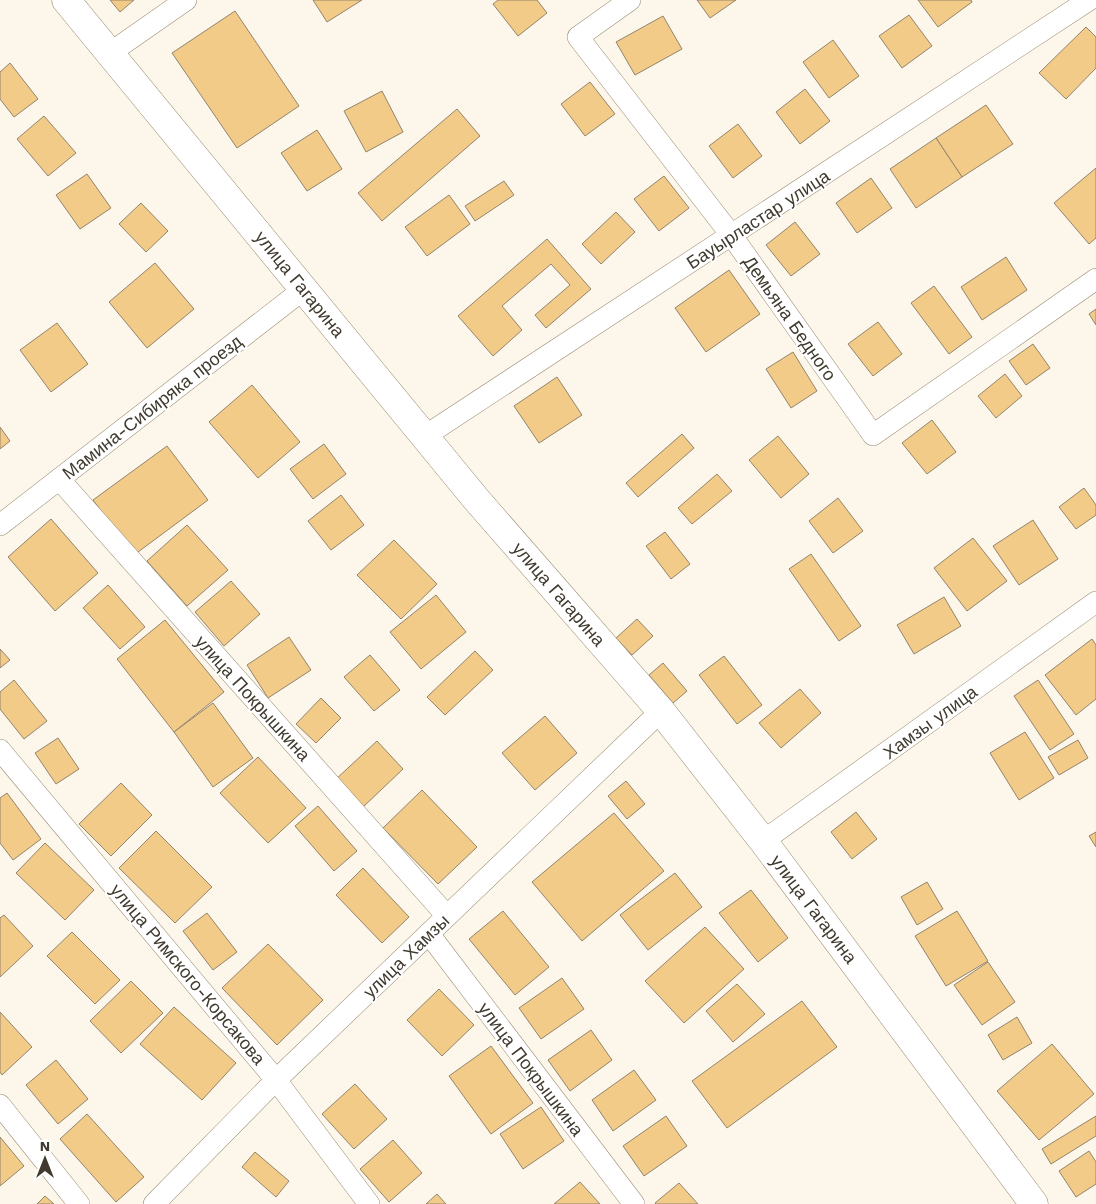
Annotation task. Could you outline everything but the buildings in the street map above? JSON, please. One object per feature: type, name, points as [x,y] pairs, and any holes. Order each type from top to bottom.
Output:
[{"type":"main road","name":"улица Гагарина","points":[[66,0],[476,499],[661,711],[763,841],[1034,1204]]},
{"type":"street","points":[[110,53],[186,0]]},
{"type":"street","name":"Демьяна Бедного","points":[[630,0],[578,37],[732,236],[873,435],[1096,279]]},
{"type":"street","name":"Бауырластар улица","points":[[425,436],[1089,0]]},
{"type":"street","name":"Мамина-Сибиряка проезд","points":[[0,525],[304,289]]},
{"type":"street","name":"улица Покрышкина","points":[[59,479],[447,916]]},
{"type":"street","name":"Хамзы улица","points":[[763,841],[1096,602]]},
{"type":"street","name":"улица Хамзы","points":[[154,1204],[276,1080],[661,711]]},
{"type":"street","name":"улица Римского-Корсакова","points":[[0,750],[276,1080],[369,1204]]},
{"type":"street","name":"улица Покрышкина","points":[[429,934],[634,1204]]},
{"type":"street","points":[[0,1105],[79,1204]]}]
